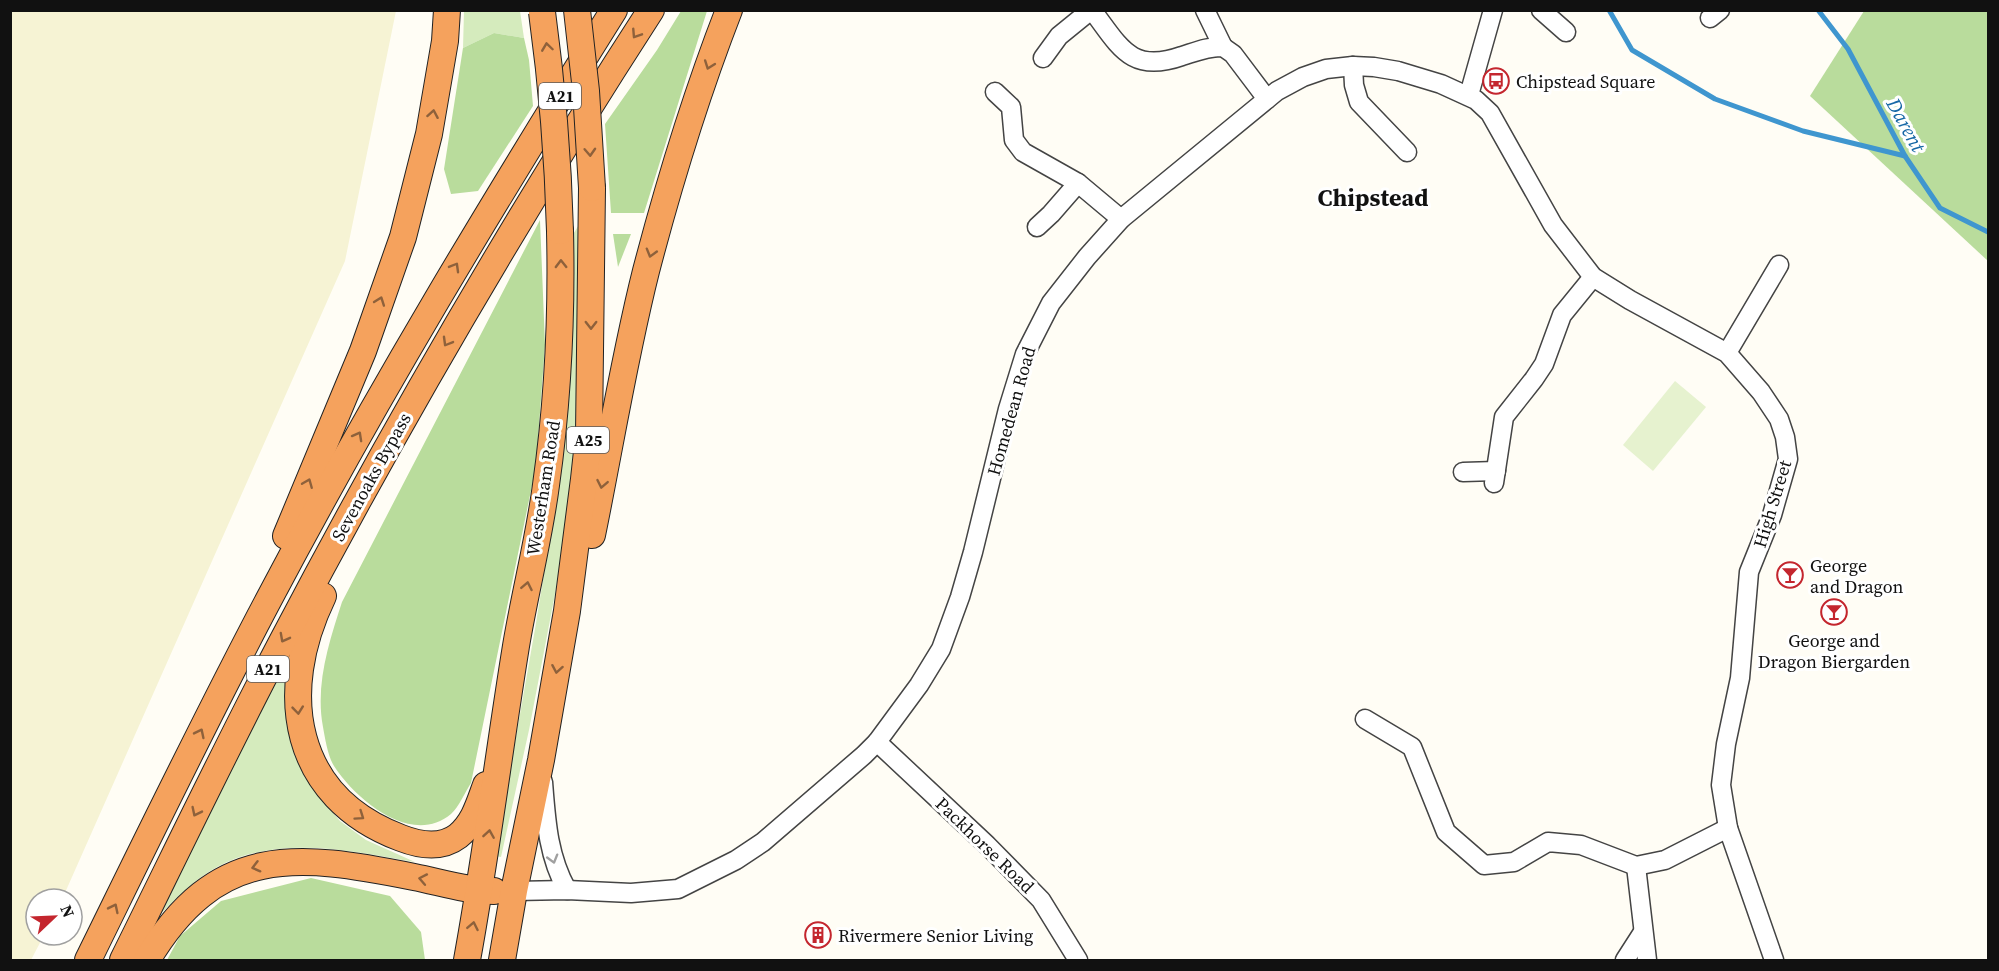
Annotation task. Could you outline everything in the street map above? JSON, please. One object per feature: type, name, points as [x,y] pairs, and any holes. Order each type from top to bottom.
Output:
[{"type":"highway","points":[[230,673],[363,351],[403,237],[429,134],[445,41],[447,10]]},
{"type":"highway","name":"Westerham Road","points":[[502,960],[567,611],[589,434],[592,188],[586,91],[577,10]]},
{"type":"highway","name":"Sevenoaks Bypass","points":[[88,960],[230,673],[316,511],[506,181],[614,10]]},
{"type":"highway","name":"Sevenoaks Bypass","points":[[123,960],[258,688],[328,554],[423,384],[531,202],[651,10]]},
{"type":"highway","points":[[567,611],[592,535],[649,260],[685,135],[729,10]]},
{"type":"highway","name":"Westerham Road","points":[[467,960],[480,891],[516,643],[546,487],[558,377],[561,297],[556,125],[542,11]]},
{"type":"highway","points":[[423,384],[310,626],[298,682],[297,708],[300,723],[309,752],[320,774],[328,787],[348,808],[392,835],[424,844],[445,843],[456,838],[467,828],[477,811],[502,739]]},
{"type":"highway","points":[[147,960],[171,924],[199,896],[230,876],[263,865],[297,862],[346,865],[480,891],[514,891]]},
{"type":"street","points":[[1043,58],[1059,36],[1091,10],[1120,47],[1130,55],[1146,62],[1165,62],[1211,47],[1223,46]]},
{"type":"street","points":[[1205,10],[1223,46],[1233,54],[1267,99]]},
{"type":"street","points":[[1469,95],[1493,10]]},
{"type":"street","points":[[1541,10],[1566,32]]},
{"type":"street","points":[[1353,66],[1354,85],[1359,102],[1407,152]]},
{"type":"street","name":"Homedean Road","points":[[567,890],[631,894],[678,889],[736,860],[763,842],[877,742],[919,685],[941,648],[960,597],[973,552],[1024,354],[1052,303],[1087,257],[1121,219],[1267,99],[1302,77],[1326,69],[1353,66],[1374,67],[1398,71],[1469,95]]},
{"type":"street","points":[[995,92],[1011,107],[1014,140],[1023,152],[1078,183],[1121,219]]},
{"type":"street","name":"High Street","points":[[1469,95],[1490,113],[1553,225],[1593,277],[1727,353],[1761,392],[1779,419],[1785,437],[1788,459],[1772,515],[1749,572],[1740,678],[1726,744],[1721,785],[1728,828],[1774,960]]},
{"type":"street","points":[[1037,226],[1078,183]]},
{"type":"street","points":[[1727,353],[1779,265]]},
{"type":"street","points":[[1463,472],[1495,477],[1504,417],[1544,364],[1562,315],[1593,277]]},
{"type":"street","points":[[1365,719],[1412,747],[1446,832],[1484,866],[1514,862],[1548,842],[1581,845],[1636,866],[1665,860],[1728,828]]},
{"type":"street","name":"Packhorse Road","points":[[877,742],[987,845],[1041,900],[1078,960]]},
{"type":"street","points":[[514,891],[567,890],[557,872],[549,844],[541,760]]},
{"type":"street","points":[[1636,866],[1647,960]]},
{"type":"street","points":[[1625,960],[1643,932]]},
{"type":"shaded area","points":[[10,11],[396,11],[345,261],[68,887],[24,887],[24,947],[38,947],[31,960],[10,960]]},
{"type":"green space","points":[[464,11],[520,11],[524,38],[494,33],[463,48]]},
{"type":"green space","points":[[681,11],[707,11],[644,213],[611,213],[605,124],[657,50]]},
{"type":"green space","points":[[1864,11],[1988,11],[1988,261],[1810,96]]},
{"type":"green space","points":[[494,33],[524,38],[529,60],[533,106],[478,191],[451,194],[444,169],[463,48]]},
{"type":"green space","points":[[540,220],[545,345],[536,466],[471,783],[454,811],[436,823],[419,825],[403,822],[370,805],[344,779],[328,753],[321,711],[321,695],[328,648],[342,602]]},
{"type":"green space","points":[[580,223],[576,465],[555,594],[529,730],[501,857],[495,856],[559,481],[572,236]]},
{"type":"green space","points":[[613,234],[631,234],[618,267]]},
{"type":"green space","points":[[1675,381],[1706,407],[1653,471],[1623,445]]},
{"type":"green space","points":[[291,654],[287,712],[294,754],[316,793],[340,821],[366,840],[415,862],[315,848],[265,851],[241,857],[208,872],[184,891],[154,921],[233,761]]},
{"type":"green space","points":[[311,878],[390,896],[421,932],[425,960],[167,960],[180,936],[221,901]]},
{"type":"waterway","points":[[1609,10],[1632,50],[1715,99],[1803,131],[1905,156]]},
{"type":"waterway","name":"Darent","points":[[1818,10],[1848,49],[1905,156],[1940,208],[1988,232]]},
{"type":"place","name":"Chipstead Square","points":[[1496,81]]},
{"type":"place","name":"George and Dragon","points":[[1790,575]]},
{"type":"place","name":"George and Dragon Biergarden","points":[[1834,612]]},
{"type":"place","name":"Rivermere Senior Living","points":[[818,935]]},
{"type":"district","name":"Chipstead","points":[[1373,197]]}]
